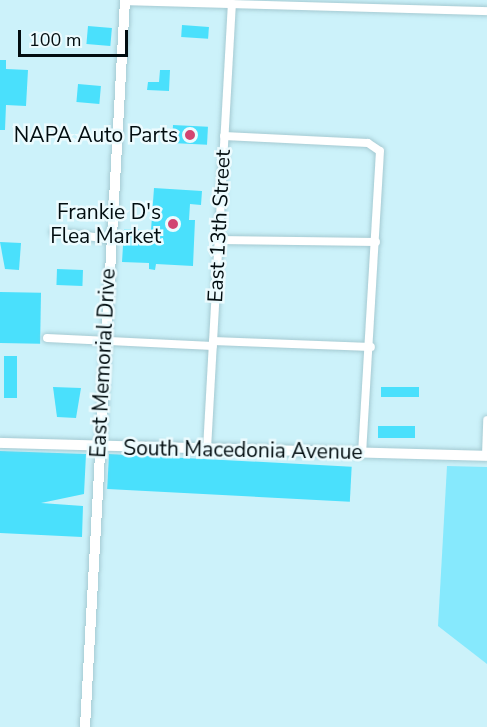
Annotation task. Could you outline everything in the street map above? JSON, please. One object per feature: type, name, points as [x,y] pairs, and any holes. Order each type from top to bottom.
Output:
[{"type":"main road","name":"East Memorial Drive","points":[[85,727],[98,447],[125,1]]},
{"type":"main road","name":"South Macedonia Avenue","points":[[0,443],[486,456]]},
{"type":"street","points":[[125,1],[355,4],[487,12]]},
{"type":"street","name":"East 13th Street","points":[[207,449],[232,4]]},
{"type":"street","points":[[224,136],[377,147],[376,242],[371,347],[362,453]]},
{"type":"street","points":[[54,232],[111,239]]},
{"type":"street","points":[[219,240],[376,242]]},
{"type":"street","points":[[46,338],[371,347]]},
{"type":"street","points":[[486,456],[487,420]]},
{"type":"shaded area","points":[[447,466],[487,467],[487,664],[438,626]]},
{"type":"building","points":[[182,25],[209,27],[208,39],[181,37]]},
{"type":"building","points":[[88,26],[112,28],[110,46],[86,44]]},
{"type":"building","points":[[0,60],[6,60],[6,69],[28,70],[26,106],[6,105],[5,130],[0,130]]},
{"type":"building","points":[[160,70],[170,70],[169,91],[147,90],[148,82],[159,82]]},
{"type":"building","points":[[78,84],[101,86],[99,104],[76,102]]},
{"type":"building","name":"NAPA Auto Parts","points":[[173,125],[208,127],[207,145],[172,143]]},
{"type":"building","name":"Frankie D's Flea Market","points":[[154,188],[202,191],[201,205],[190,204],[189,220],[195,220],[193,266],[156,264],[155,270],[149,269],[149,263],[122,262],[124,229],[151,230]]},
{"type":"building","points":[[0,242],[21,243],[19,270],[5,269]]},
{"type":"building","points":[[57,269],[83,270],[82,286],[56,285]]},
{"type":"building","points":[[0,292],[41,293],[40,344],[0,343]]},
{"type":"building","points":[[4,356],[17,356],[17,398],[4,398]]},
{"type":"building","points":[[53,387],[81,388],[76,418],[57,417]]},
{"type":"building","points":[[381,387],[419,387],[419,397],[381,397]]},
{"type":"building","points":[[378,426],[415,426],[415,438],[378,438]]},
{"type":"building","points":[[0,451],[86,454],[84,494],[41,503],[83,506],[82,537],[0,533]]},
{"type":"building","points":[[109,454],[352,467],[350,502],[107,489]]},
{"type":"place","name":"NAPA Auto Parts","points":[[190,135]]},
{"type":"place","name":"Frankie D's Flea Market","points":[[173,224]]}]
